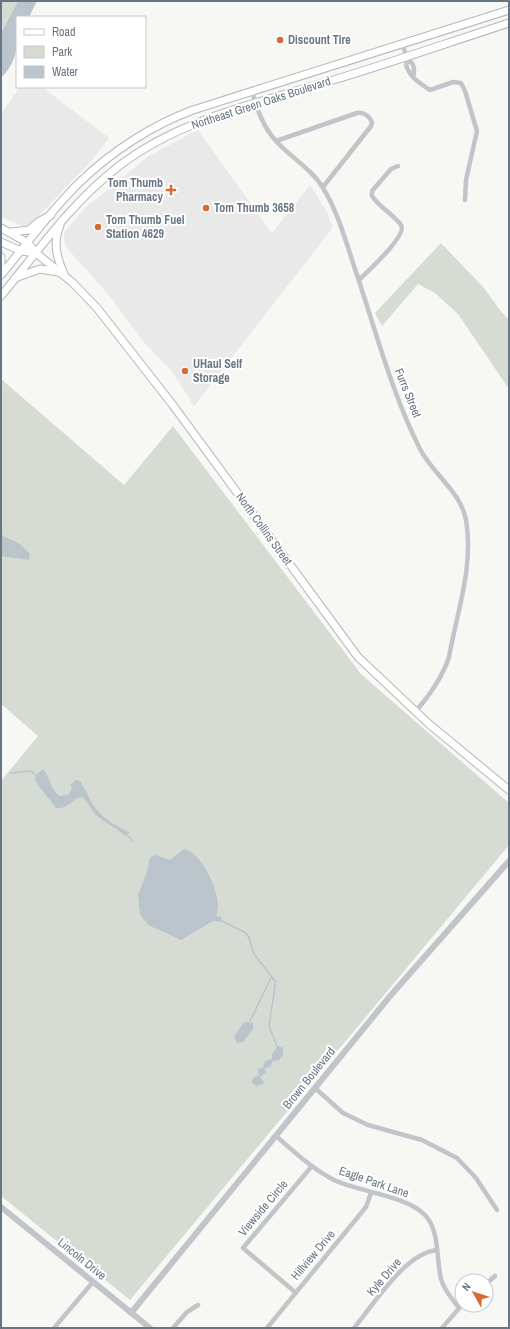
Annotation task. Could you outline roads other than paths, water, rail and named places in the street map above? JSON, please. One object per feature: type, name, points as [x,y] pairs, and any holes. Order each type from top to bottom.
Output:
[{"type":"main road","name":"Northeast Green Oaks Boulevard","points":[[1,275],[79,183],[119,150],[157,127],[189,111],[509,10]]},
{"type":"main road","name":"Northeast Green Oaks Boulevard","points":[[1,296],[96,184],[126,161],[160,140],[188,126],[255,103],[407,58],[509,23]]},
{"type":"main road","points":[[119,150],[126,161]]},
{"type":"main road","points":[[4,230],[16,233],[29,230],[38,222],[51,215]]},
{"type":"main road","points":[[60,225],[56,234],[55,249],[64,274]]},
{"type":"main road","name":"North Collins Street","points":[[4,230],[28,243],[36,254],[64,274],[97,308],[172,404],[358,657],[415,712],[509,790]]},
{"type":"main road","name":"North Collins Street","points":[[1,242],[21,251],[36,254]]},
{"type":"main road","points":[[1,257],[1,268]]},
{"type":"main road","points":[[15,278],[40,268],[64,274]]},
{"type":"street","points":[[402,44],[407,58],[406,65],[409,75],[430,90],[453,82],[461,83],[465,91],[477,131],[466,180],[465,200]]},
{"type":"street","name":"Furrs Street","points":[[252,91],[260,117],[276,142],[323,187],[340,222],[388,372],[420,448],[463,511],[468,531],[467,566],[449,657],[445,670],[438,683],[415,712]]},
{"type":"street","points":[[276,142],[359,113],[368,116],[372,123],[371,126],[323,187]]},
{"type":"street","points":[[359,280],[389,249],[403,231],[403,227],[397,220],[372,196],[372,191],[391,169],[398,166]]},
{"type":"street","name":"Brown Boulevard","points":[[131,1313],[391,995],[509,861]]},
{"type":"street","points":[[314,1088],[343,1113],[368,1125],[422,1140],[456,1158],[476,1178],[497,1210]]},
{"type":"street","name":"Eagle Park Lane","points":[[276,1136],[312,1166],[335,1180],[371,1193],[402,1201],[416,1208],[425,1215],[431,1224],[437,1250],[441,1280],[454,1298]]},
{"type":"street","name":"Viewside Circle","points":[[295,1292],[243,1248],[312,1166]]},
{"type":"street","name":"Hillview Drive","points":[[267,1328],[366,1207],[371,1193]]},
{"type":"street","name":"Lincoln Drive","points":[[1,1207],[150,1328]]},
{"type":"street","name":"Kyle Drive","points":[[354,1328],[402,1269],[412,1259],[430,1251],[437,1250]]},
{"type":"street","points":[[54,1328],[93,1282]]},
{"type":"street","points":[[173,1328],[187,1312],[198,1305]]},
{"type":"street","points":[[442,1328],[454,1313]]},
{"type":"water","points":[[18,1],[37,1],[30,16],[16,16],[16,50],[12,64],[1,78],[1,33]]},
{"type":"water","points":[[1,535],[20,544],[30,554],[29,560],[1,556]]},
{"type":"water","points":[[43,769],[46,772],[54,790],[60,796],[69,794],[72,788],[70,785],[76,780],[80,781],[92,803],[100,813],[114,824],[130,833],[125,836],[99,818],[82,797],[75,799],[67,806],[56,808],[35,781],[36,775]]},
{"type":"water","points":[[184,849],[191,852],[203,864],[215,890],[218,907],[216,916],[222,917],[220,922],[213,921],[181,940],[148,925],[140,914],[138,895],[146,875],[150,858],[155,855],[170,860]]},
{"type":"water","points":[[243,1023],[253,1023],[253,1029],[243,1042],[237,1043],[234,1037]]},
{"type":"water","points":[[278,1046],[283,1048],[283,1055],[279,1060],[273,1061],[270,1067],[265,1068],[266,1073],[260,1077],[264,1082],[263,1084],[257,1086],[252,1083],[252,1079],[259,1075],[258,1069],[263,1068],[265,1061],[272,1059],[272,1054]]},
{"type":"waterway","points":[[11,773],[31,771],[37,776]]},
{"type":"waterway","points":[[126,834],[133,841]]},
{"type":"waterway","points":[[220,920],[246,933],[254,954],[275,981],[269,1026],[277,1046]]},
{"type":"waterway","points":[[250,1021],[271,978]]},
{"type":"place","name":"Discount Tire","points":[[280,40]]},
{"type":"place","name":"Tom Thumb Pharmacy","points":[[171,190]]},
{"type":"place","name":"Tom Thumb 3658","points":[[206,208]]},
{"type":"place","name":"Tom Thumb Fuel Station 4629","points":[[98,227]]},
{"type":"place","name":"UHaul Self Storage","points":[[185,371]]}]
